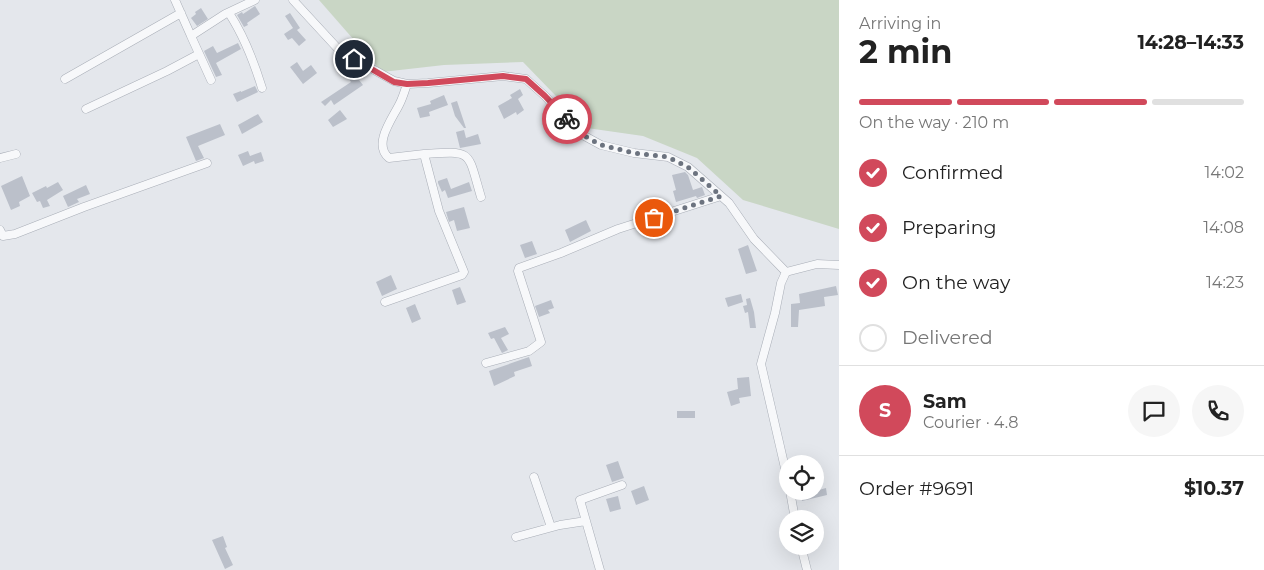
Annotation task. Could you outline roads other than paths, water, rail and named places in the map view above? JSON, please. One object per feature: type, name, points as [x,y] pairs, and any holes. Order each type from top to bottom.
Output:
[{"type":"street","points":[[175,0],[211,80]]},
{"type":"street","points":[[191,36],[229,12],[255,0]]},
{"type":"street","points":[[293,0],[340,51],[394,82],[407,84],[428,83],[503,76],[526,79],[545,96],[579,133],[601,145],[634,153],[668,157],[688,167],[729,203],[754,239],[786,272]]},
{"type":"street","points":[[229,12],[240,30],[262,88]]},
{"type":"street","points":[[66,79],[180,13]]},
{"type":"street","points":[[86,109],[199,54]]},
{"type":"street","points":[[407,84],[402,101],[386,130],[382,147],[387,157],[452,152],[465,154],[470,160],[481,197]]},
{"type":"street","points":[[0,158],[16,154]]},
{"type":"street","points":[[385,302],[462,275],[464,272],[439,211],[424,154]]},
{"type":"street","points":[[0,230],[2,236],[15,234],[207,163]]},
{"type":"street","points":[[486,363],[529,351],[541,342],[518,271],[519,268],[618,229],[721,196]]},
{"type":"street","points":[[786,272],[817,264],[839,265]]},
{"type":"street","points":[[782,455],[760,364],[775,313],[781,283],[786,272]]},
{"type":"street","points":[[534,477],[550,527]]},
{"type":"street","points":[[600,570],[580,500],[622,485]]},
{"type":"street","points":[[516,536],[550,527],[586,521]]},
{"type":"street","points":[[803,555],[807,570]]}]
